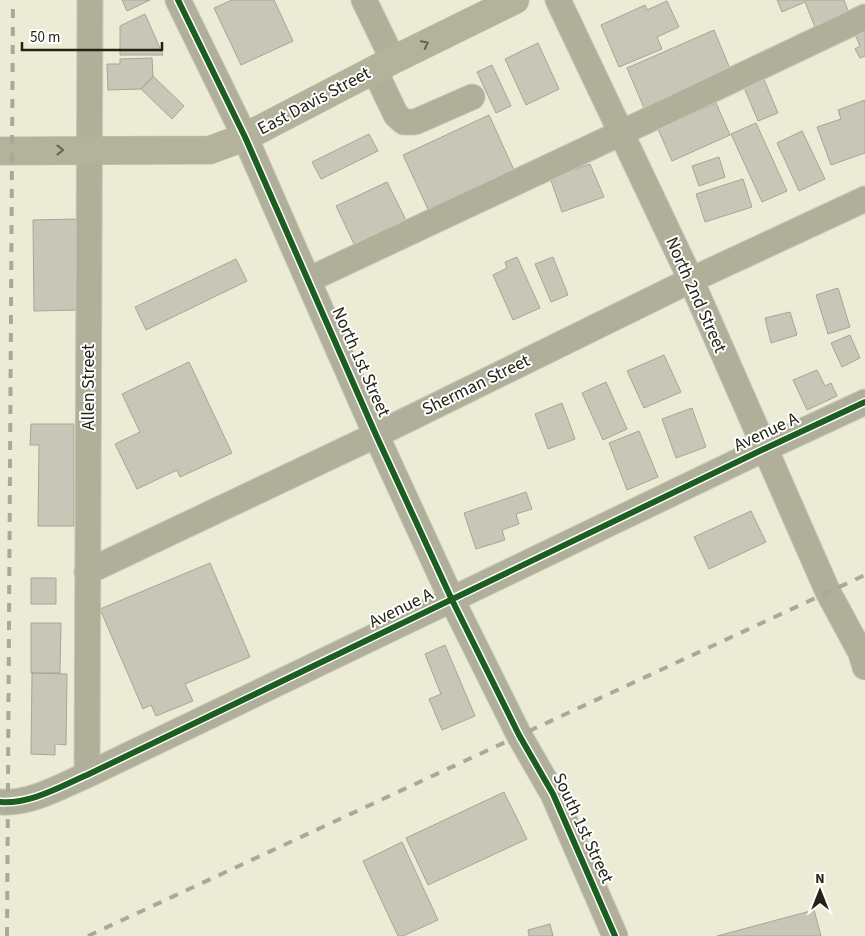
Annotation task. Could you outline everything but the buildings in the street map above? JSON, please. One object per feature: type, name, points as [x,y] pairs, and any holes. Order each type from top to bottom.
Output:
[{"type":"main road","name":"East Davis Street","points":[[5,151],[210,150],[245,137],[383,64],[515,0]]},
{"type":"street","name":"Allen Street","points":[[87,775],[90,0]]},
{"type":"street","points":[[364,0],[396,115],[404,122],[415,122],[472,96]]},
{"type":"street","name":"North 2nd Street","points":[[558,0],[690,280],[828,592],[861,653],[865,667]]},
{"type":"street","name":"North 1st Street","points":[[186,3],[376,434],[452,600],[519,735]]},
{"type":"street","points":[[308,280],[622,134],[865,17]]},
{"type":"street","name":"Sherman Street","points":[[87,572],[376,434],[690,280],[865,199]]},
{"type":"street","name":"Avenue A","points":[[0,802],[34,798],[87,775],[865,402]]},
{"type":"street","name":"South 1st Street","points":[[519,735],[553,794],[614,936]]},
{"type":"railway","points":[[7,936],[13,0]]},
{"type":"railway","points":[[88,936],[865,575]]},
{"type":"cycle path","points":[[178,0],[245,137],[376,435],[452,600],[519,735],[553,794],[615,936]]},
{"type":"cycle path","points":[[0,802],[34,798],[87,775],[865,402]]}]
